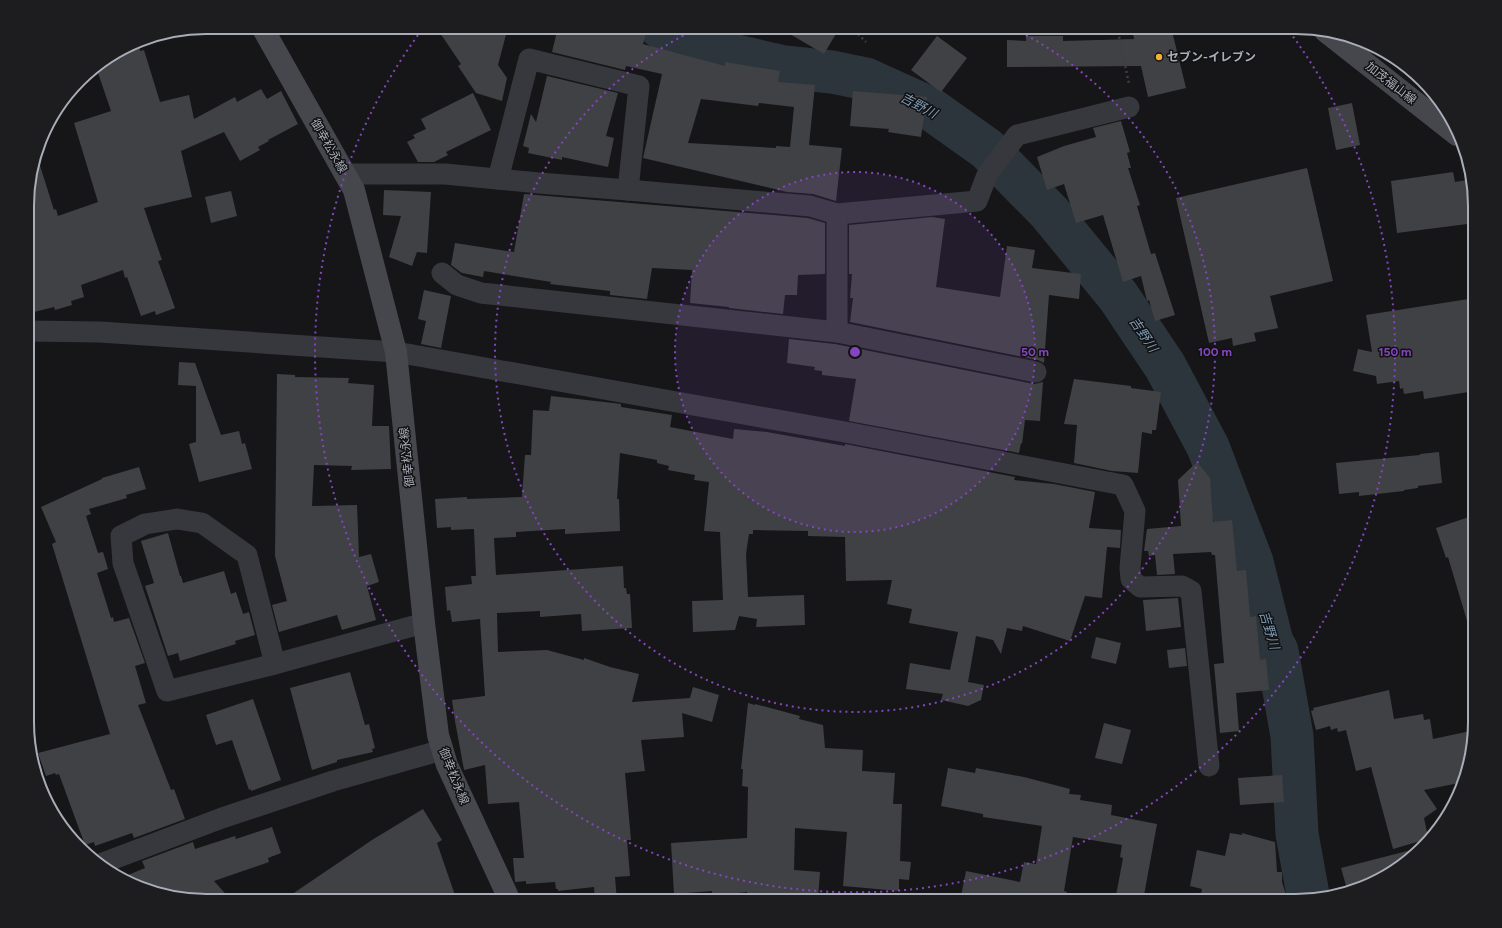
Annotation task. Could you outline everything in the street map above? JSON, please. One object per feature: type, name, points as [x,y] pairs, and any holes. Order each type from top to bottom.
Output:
[{"type":"main road","name":"御幸松永線","points":[[266,34],[354,190],[396,352],[424,623],[438,735],[447,766],[507,894]]},
{"type":"main road","name":"加茂福山線","points":[[1334,38],[1450,129]]},
{"type":"street","points":[[498,179],[529,59],[639,86],[628,190]]},
{"type":"street","points":[[345,174],[445,174],[539,184],[628,190],[810,206],[837,214],[978,201],[987,175],[1017,135],[1128,107]]},
{"type":"street","points":[[837,214],[837,332]]},
{"type":"street","points":[[442,273],[457,285],[481,293],[837,332],[1036,372]]},
{"type":"street","points":[[34,331],[100,332],[396,352],[845,432],[1123,485],[1136,511],[1130,568],[1131,579],[1140,587],[1182,586],[1191,591],[1209,766]]},
{"type":"street","points":[[275,664],[247,555],[202,523],[177,519],[145,524],[121,536],[123,563],[167,691],[275,664],[424,623]]},
{"type":"street","points":[[106,862],[222,818],[333,781],[442,750]]},
{"type":"path","points":[[859,34],[866,42]]},
{"type":"path","points":[[1118,34],[1129,84],[1128,107]]},
{"type":"building","points":[[441,34],[506,34],[498,65],[507,78],[502,101],[476,93],[458,66],[461,64]]},
{"type":"building","points":[[556,34],[646,34],[643,44],[725,66],[725,62],[780,71],[778,82],[815,85],[809,145],[842,148],[836,201],[813,194],[787,192],[643,158],[662,74],[626,66],[625,70],[552,52]],"holes":[[[701,99],[758,106],[759,103],[794,107],[790,147],[776,146],[776,148],[688,143]]]},
{"type":"building","points":[[790,34],[836,34],[824,54]]},
{"type":"building","points":[[1133,34],[1173,34],[1186,88],[1148,97],[1141,66],[1007,67],[1007,40],[1026,41],[1026,36],[1063,36],[1063,41],[1134,39]]},
{"type":"building","points":[[937,36],[967,58],[941,92],[911,70]]},
{"type":"building","points":[[139,47],[140,51],[144,50],[160,102],[189,95],[194,119],[235,97],[237,102],[261,89],[267,99],[281,91],[298,124],[268,140],[269,141],[258,147],[260,150],[240,161],[224,132],[181,151],[192,197],[144,208],[162,260],[158,261],[175,308],[156,315],[155,311],[141,316],[123,270],[81,285],[84,297],[71,301],[72,305],[55,310],[54,307],[34,312],[34,195],[39,163],[54,210],[56,209],[58,216],[98,202],[74,123],[111,111],[98,73],[110,63]]},
{"type":"building","points":[[547,76],[618,93],[606,136],[614,138],[608,167],[562,157],[562,160],[528,153],[529,148],[523,146],[531,114],[536,122]]},
{"type":"building","points":[[853,91],[927,97],[921,137],[888,132],[889,129],[850,126]]},
{"type":"building","points":[[473,93],[491,130],[446,152],[448,155],[434,162],[418,162],[407,142],[415,138],[413,135],[426,129],[421,119]]},
{"type":"building","points":[[1352,103],[1360,145],[1336,150],[1328,108]]},
{"type":"building","points":[[1121,121],[1130,152],[1127,153],[1131,168],[1128,168],[1140,205],[1137,206],[1151,254],[1155,253],[1175,315],[1155,321],[1149,300],[1147,301],[1141,276],[1123,282],[1103,215],[1076,223],[1064,184],[1047,190],[1037,157],[1064,146],[1096,137],[1093,128]]},
{"type":"building","points":[[1307,168],[1333,281],[1270,296],[1278,328],[1254,333],[1256,341],[1233,346],[1232,338],[1209,343],[1176,198]]},
{"type":"building","points":[[1453,172],[1455,182],[1466,180],[1468,224],[1397,233],[1391,181]]},
{"type":"building","points":[[384,190],[431,192],[427,253],[417,252],[412,266],[389,257],[401,216],[383,215]]},
{"type":"building","points":[[231,191],[237,216],[211,223],[205,197]]},
{"type":"building","points":[[524,194],[808,218],[825,223],[825,274],[798,275],[797,295],[785,295],[783,314],[690,303],[692,270],[652,268],[647,299],[610,295],[610,291],[550,284],[551,282],[484,271],[483,277],[462,273],[451,265],[455,243],[514,252]]},
{"type":"building","points":[[932,217],[945,219],[936,287],[1000,297],[1007,246],[1035,250],[1032,268],[1081,274],[1079,299],[1049,295],[1044,363],[1038,360],[850,322],[853,298],[850,298],[852,274],[849,274],[849,225]]},
{"type":"building","points":[[424,290],[451,296],[441,348],[421,344],[426,321],[418,319]]},
{"type":"building","points":[[1468,299],[1468,392],[1424,399],[1423,391],[1404,394],[1403,388],[1400,389],[1399,381],[1377,384],[1376,376],[1353,371],[1358,349],[1372,352],[1366,315]]},
{"type":"building","points":[[789,339],[835,344],[1034,384],[1043,382],[1040,421],[1025,420],[1022,444],[1021,443],[1019,453],[849,421],[856,379],[822,375],[822,371],[814,370],[815,367],[787,363]]},
{"type":"building","points":[[179,362],[195,363],[221,435],[239,431],[242,444],[245,443],[252,469],[199,482],[189,444],[196,442],[196,386],[178,385]]},
{"type":"building","points":[[277,374],[295,375],[295,377],[349,378],[348,383],[374,385],[372,426],[389,426],[391,469],[351,470],[352,466],[314,465],[312,506],[357,505],[359,557],[371,554],[379,582],[367,586],[376,620],[342,630],[337,615],[279,632],[272,605],[287,601],[275,556]]},
{"type":"building","points":[[1074,379],[1131,386],[1131,388],[1161,392],[1156,430],[1152,430],[1152,434],[1142,432],[1138,473],[1112,471],[1074,463],[1077,425],[1064,424]]},
{"type":"building","points":[[551,396],[621,404],[621,407],[672,415],[670,427],[733,439],[734,429],[767,432],[845,446],[845,444],[1015,477],[1014,480],[1054,484],[1095,492],[1089,528],[1121,530],[1120,548],[1107,547],[1102,598],[1085,596],[1070,641],[1023,626],[1022,631],[1007,628],[1001,654],[993,640],[976,636],[968,682],[984,685],[981,700],[968,706],[941,700],[943,694],[906,689],[910,663],[950,670],[958,632],[909,623],[912,609],[887,604],[892,580],[846,581],[845,537],[808,536],[808,531],[753,530],[753,534],[749,534],[746,554],[748,597],[804,595],[805,625],[756,627],[757,619],[739,616],[735,630],[693,632],[692,601],[723,600],[720,532],[704,531],[709,482],[694,480],[695,475],[668,470],[669,466],[657,463],[657,460],[620,453],[617,499],[619,499],[620,531],[565,534],[565,529],[516,532],[516,537],[494,538],[496,575],[623,566],[624,588],[626,588],[627,594],[630,594],[632,628],[582,631],[581,614],[540,617],[540,611],[497,613],[498,652],[547,650],[584,660],[584,658],[610,667],[639,674],[632,702],[690,698],[693,687],[719,695],[712,722],[682,713],[684,737],[641,740],[645,771],[625,773],[631,840],[627,840],[630,876],[615,877],[616,894],[594,894],[594,887],[558,891],[558,889],[556,889],[555,882],[526,884],[526,881],[515,882],[513,858],[524,858],[519,802],[488,804],[485,765],[464,770],[452,700],[485,696],[480,619],[452,622],[450,610],[447,611],[445,587],[472,584],[471,576],[476,576],[474,529],[451,530],[451,527],[437,528],[435,499],[467,497],[467,499],[522,497],[525,455],[531,455],[533,410],[549,411]]},
{"type":"building","points":[[1439,452],[1442,483],[1418,486],[1418,488],[1404,491],[1359,496],[1359,492],[1339,494],[1336,463]]},
{"type":"building","points":[[1197,462],[1210,478],[1213,522],[1232,520],[1237,571],[1246,570],[1250,617],[1256,616],[1260,660],[1266,659],[1269,690],[1236,693],[1239,731],[1220,733],[1214,664],[1224,663],[1215,555],[1212,555],[1211,552],[1173,554],[1175,574],[1157,575],[1155,555],[1149,556],[1148,551],[1144,551],[1147,529],[1181,526],[1178,480]]},
{"type":"building","points":[[139,467],[146,489],[126,495],[127,498],[89,509],[91,514],[86,516],[98,553],[103,552],[108,569],[97,573],[111,618],[113,617],[114,622],[129,618],[145,663],[135,666],[146,703],[138,705],[171,790],[174,789],[185,819],[134,838],[132,833],[95,846],[94,842],[85,845],[59,774],[56,775],[55,773],[46,776],[38,753],[110,734],[52,544],[56,542],[41,507],[102,478]]},
{"type":"building","points":[[1468,517],[1468,624],[1448,557],[1446,558],[1436,528]]},
{"type":"building","points":[[168,533],[183,583],[224,571],[231,594],[236,592],[243,614],[249,612],[255,635],[235,641],[236,644],[180,661],[178,653],[168,656],[145,586],[154,583],[141,541]]},
{"type":"building","points":[[1178,598],[1181,627],[1146,631],[1143,600]]},
{"type":"building","points":[[1096,637],[1121,643],[1116,664],[1091,658]]},
{"type":"building","points":[[1185,648],[1187,666],[1169,668],[1167,650]]},
{"type":"building","points":[[350,672],[365,725],[369,724],[375,748],[372,749],[373,752],[337,760],[337,762],[312,770],[290,688]]},
{"type":"building","points":[[1389,690],[1394,719],[1423,714],[1424,720],[1430,719],[1433,739],[1468,732],[1465,756],[1457,783],[1424,790],[1437,809],[1424,818],[1427,833],[1420,841],[1393,849],[1371,767],[1356,771],[1346,730],[1338,732],[1337,728],[1331,730],[1330,726],[1316,730],[1311,711],[1314,710],[1313,708]]},
{"type":"building","points":[[253,699],[281,780],[251,791],[251,789],[249,790],[232,740],[216,745],[206,715]]},
{"type":"building","points":[[748,703],[800,716],[799,719],[823,725],[825,748],[863,750],[862,771],[895,773],[893,804],[902,804],[900,861],[911,862],[909,880],[899,879],[899,891],[843,886],[847,832],[795,828],[794,870],[820,872],[818,894],[747,894],[747,892],[712,894],[712,891],[674,894],[671,843],[747,838],[748,787],[742,786],[743,769],[741,769]]},
{"type":"building","points":[[1104,723],[1131,730],[1122,764],[1095,758]]},
{"type":"building","points":[[948,768],[975,773],[976,768],[1024,777],[1070,789],[1069,794],[1081,795],[1080,800],[1112,805],[1111,815],[1157,824],[1144,894],[1116,894],[1123,858],[1120,857],[1122,845],[1073,837],[1064,891],[1067,892],[1067,894],[961,894],[966,871],[1020,882],[1024,862],[1036,864],[1042,826],[983,817],[983,814],[941,806]]},
{"type":"building","points":[[1282,775],[1284,802],[1240,805],[1238,778]]},
{"type":"building","points":[[423,809],[442,840],[437,843],[455,894],[292,894],[372,840]]},
{"type":"building","points":[[272,827],[281,853],[268,858],[269,862],[214,881],[226,894],[195,894],[172,891],[151,885],[128,875],[145,868],[142,861],[193,842],[195,849],[235,836],[236,839]]},
{"type":"building","points":[[1230,833],[1242,835],[1242,833],[1275,842],[1277,872],[1282,872],[1282,882],[1286,894],[1201,894],[1202,889],[1190,886],[1197,850],[1225,856]]},
{"type":"building","points":[[1410,850],[1382,871],[1362,881],[1346,886],[1341,868]]},
{"type":"waterway","name":"吉野川","points":[[673,34],[697,47],[784,67],[832,72],[866,79],[928,107],[987,149],[1049,212],[1118,296],[1165,366],[1208,447],[1252,562],[1272,642],[1277,651],[1292,736],[1297,834],[1308,894]]},
{"type":"place","name":"セブン-イレブン","points":[[1159,57]]}]
